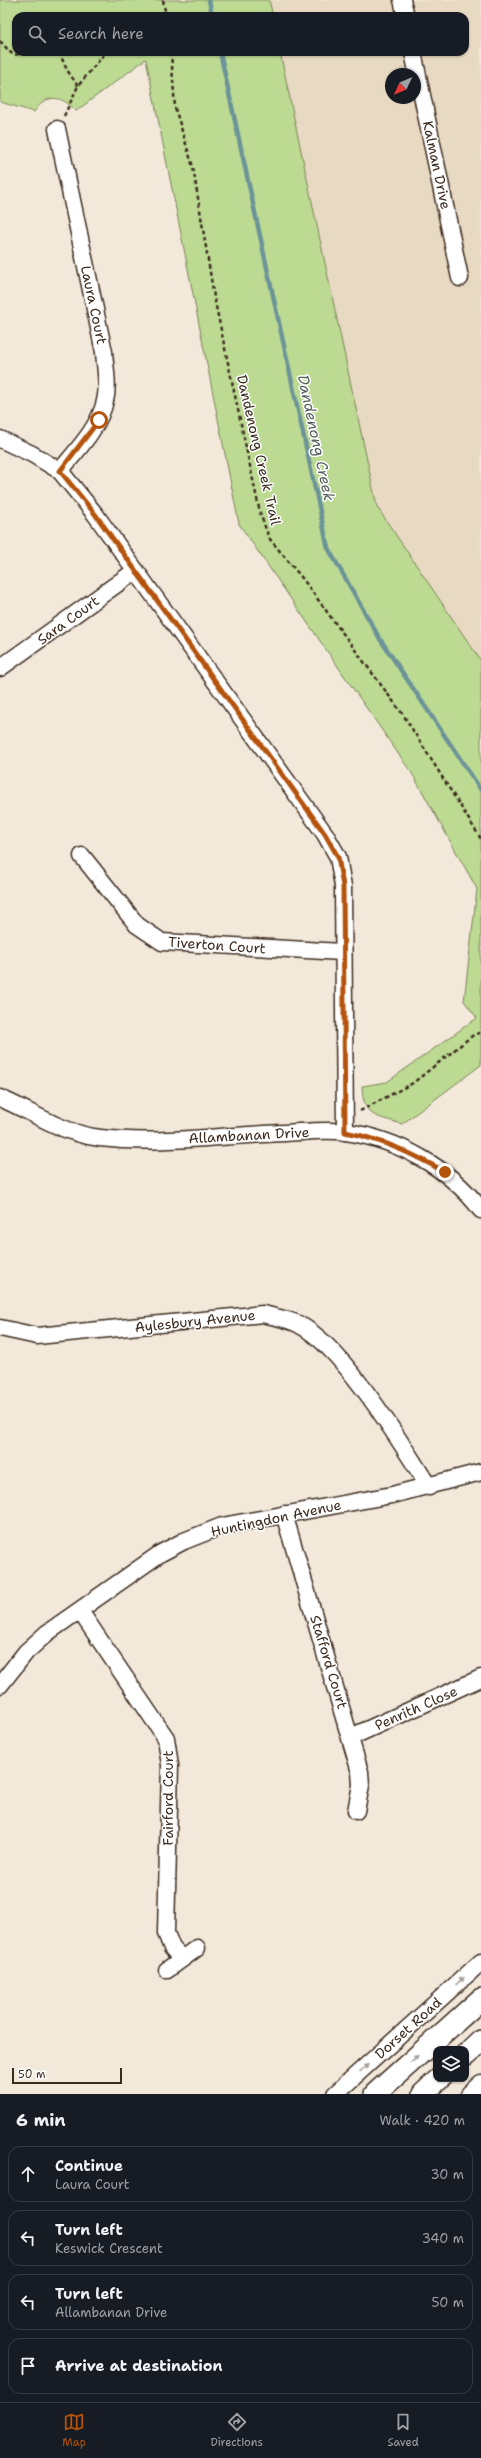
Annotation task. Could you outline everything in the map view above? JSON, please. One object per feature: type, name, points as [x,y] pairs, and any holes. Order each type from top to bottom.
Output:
[{"type":"main road","name":"Dorset Road","points":[[375,2094],[481,1999]]},
{"type":"main road","points":[[469,2052],[481,2041]]},
{"type":"main road","points":[[423,2094],[437,2082]]},
{"type":"street","points":[[402,0],[405,12]]},
{"type":"street","name":"Kalman Drive","points":[[414,56],[460,278]]},
{"type":"street","name":"Laura Court","points":[[57,129],[104,352],[106,386],[105,400],[99,420],[60,471]]},
{"type":"street","points":[[0,439],[32,454],[60,471],[95,514],[325,834],[338,857],[343,886],[342,952],[345,1132]]},
{"type":"street","name":"Sara Court","points":[[0,668],[135,571]]},
{"type":"street","name":"Tiverton Court","points":[[82,856],[137,925],[162,942],[342,952]]},
{"type":"street","name":"Allambanan Drive","points":[[0,1098],[47,1123],[75,1133],[114,1139],[345,1132],[377,1139],[403,1149],[445,1172],[481,1210]]},
{"type":"street","name":"Aylesbury Avenue","points":[[0,1328],[37,1336],[263,1314],[298,1324],[323,1341],[353,1377],[429,1487]]},
{"type":"street","name":"Huntingdon Avenue","points":[[0,1685],[26,1652],[47,1634],[161,1553],[184,1541],[222,1526],[429,1487],[481,1472]]},
{"type":"street","name":"Stafford Court","points":[[284,1514],[351,1737],[361,1785],[356,1812]]},
{"type":"street","name":"Fairford Court","points":[[80,1611],[166,1738],[170,1765],[166,1933],[172,1948],[182,1960]]},
{"type":"street","name":"Penrith Close","points":[[351,1737],[481,1678]]},
{"type":"street","points":[[167,1970],[197,1948]]},
{"type":"street","name":"Dorset Road","points":[[335,2094],[481,1962]]},
{"type":"street","points":[[469,2094],[481,2083]]},
{"type":"path","points":[[163,0],[165,12]]},
{"type":"path","points":[[0,41],[12,54]]},
{"type":"path","points":[[61,56],[67,70],[78,86]]},
{"type":"path","points":[[57,129],[75,98],[78,86],[103,56]]},
{"type":"path","name":"Dandenong Creek Trail","points":[[171,56],[175,108],[193,167],[214,297],[260,513],[269,538],[302,578],[404,716],[481,839]]},
{"type":"path","points":[[345,1113],[360,1112],[366,1106],[399,1092],[472,1036],[481,1032]]},
{"type":"shaded area","points":[[269,0],[481,0],[481,661],[377,507],[281,56],[469,56],[469,12],[272,12]]},
{"type":"green space","points":[[0,0],[269,0],[272,12],[12,12],[12,56],[281,56],[377,507],[481,661],[481,1065],[402,1124],[378,1117],[368,1110],[363,1096],[362,1086],[387,1082],[477,1018],[464,1001],[477,889],[413,775],[239,524],[146,59],[76,111],[60,99],[54,98],[44,102],[34,112],[0,102]]},
{"type":"waterway","name":"Dandenong Creek","points":[[209,0],[211,12]]},
{"type":"waterway","name":"Dandenong Creek","points":[[221,56],[328,548],[380,639],[481,790]]},
{"type":"route","points":[[99,420],[60,471],[95,514],[325,834],[338,857],[343,886],[342,952],[345,1132],[377,1139],[403,1149],[445,1172]]}]
